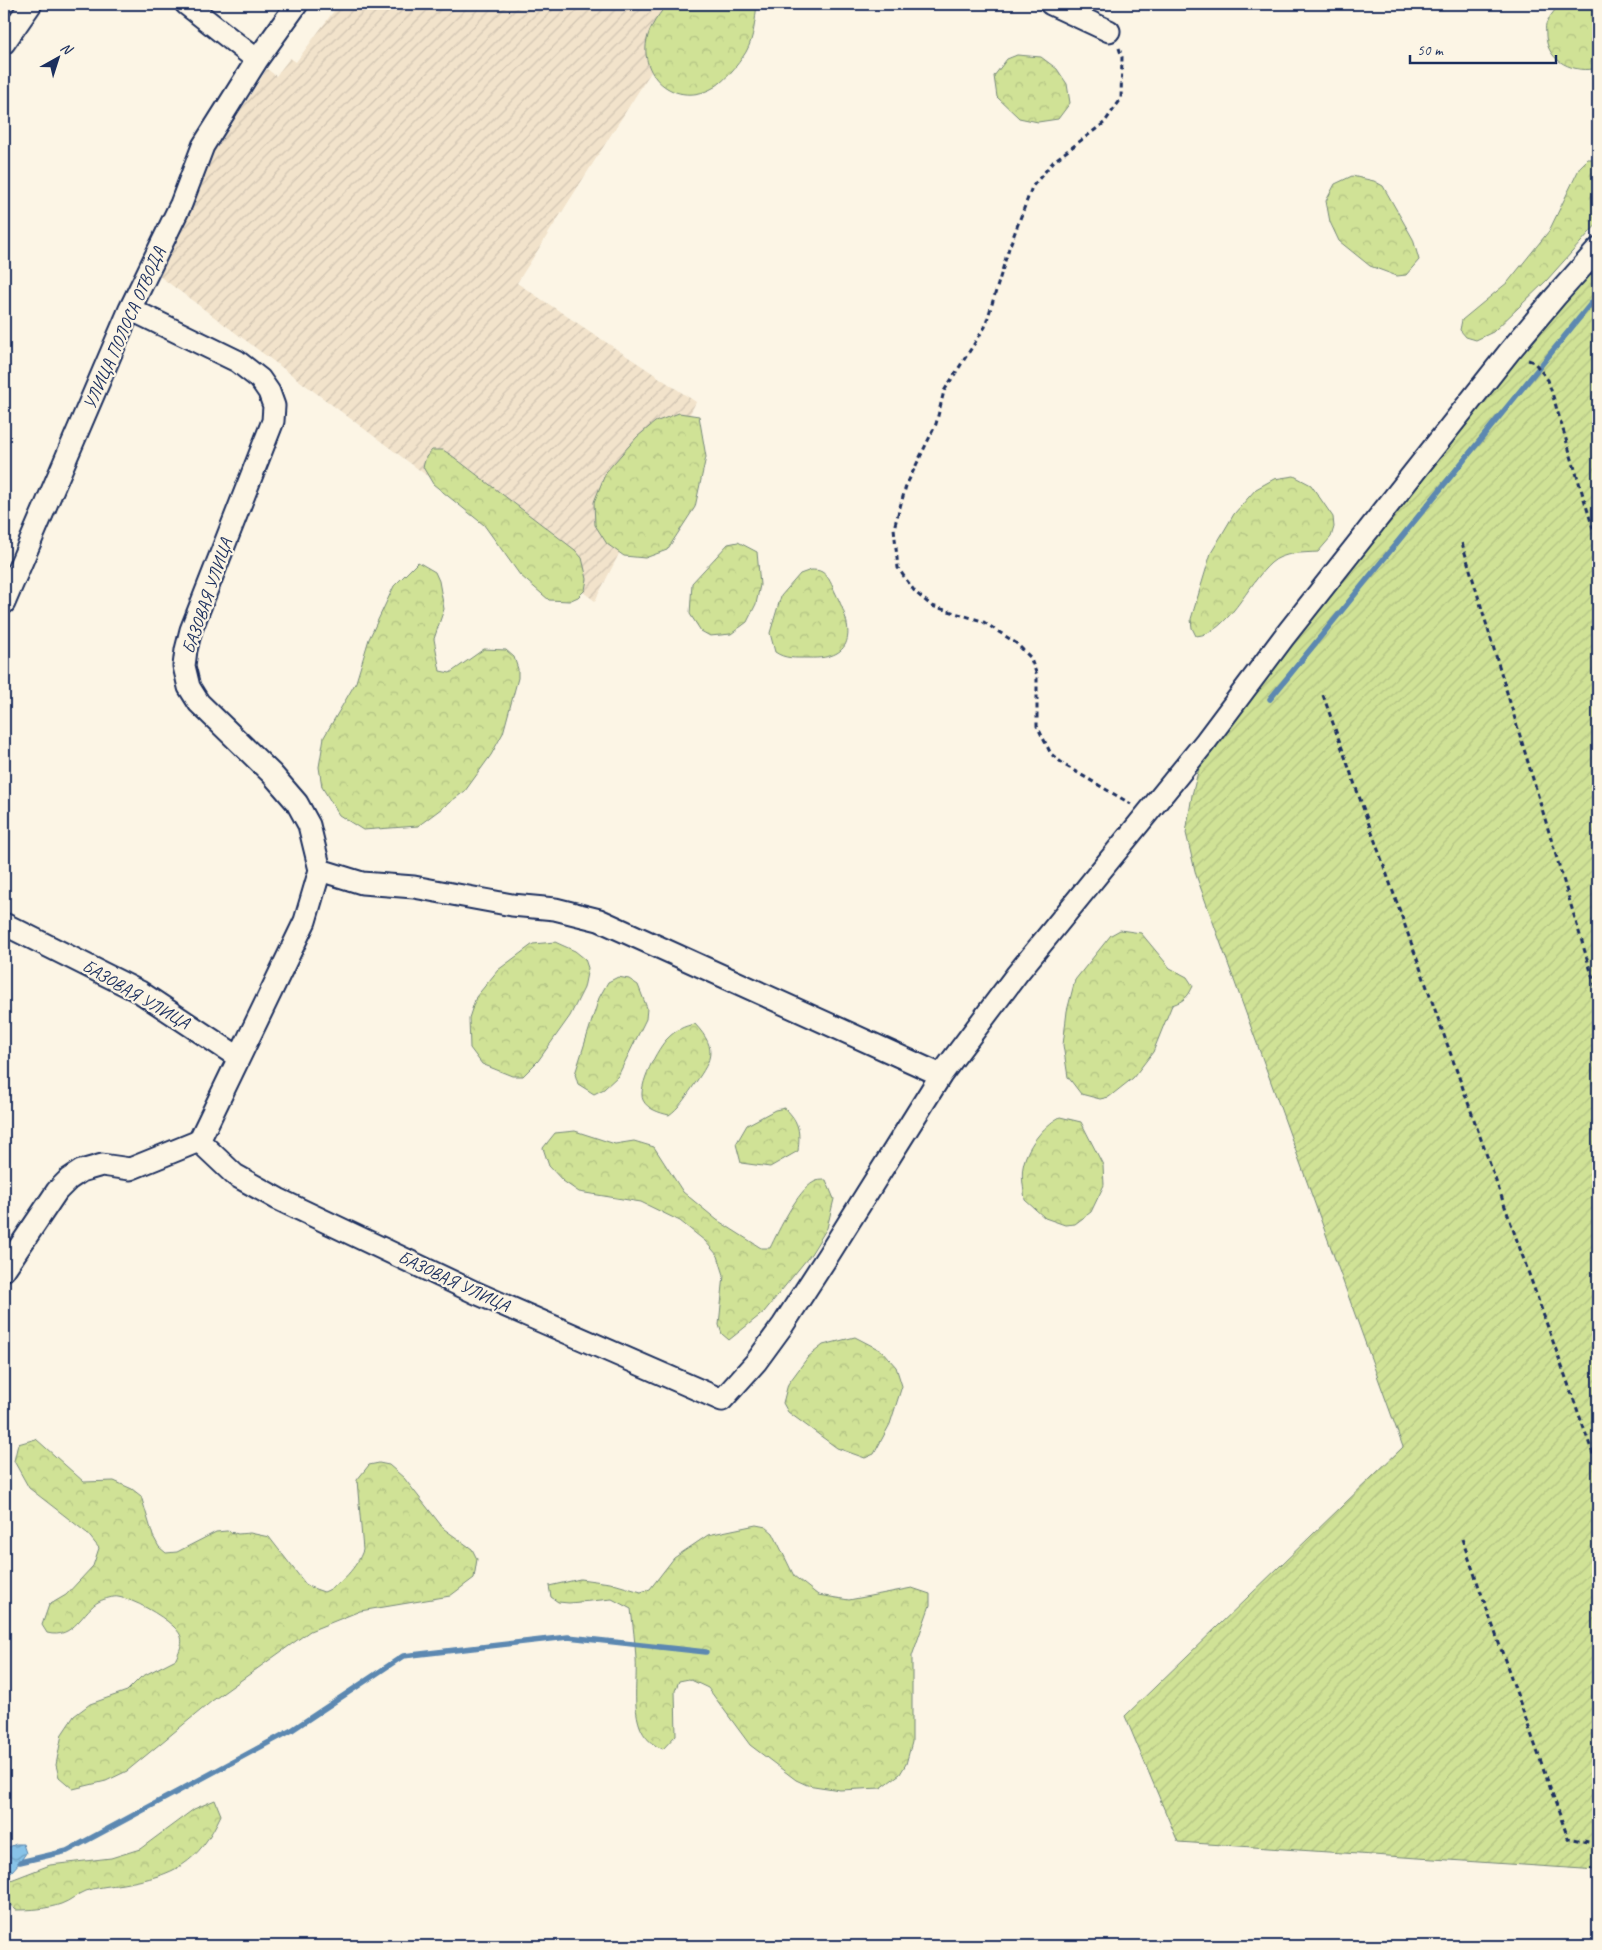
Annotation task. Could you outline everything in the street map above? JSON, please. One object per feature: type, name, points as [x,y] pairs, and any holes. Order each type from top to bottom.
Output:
[{"type":"street","points":[[4,43],[31,4]]},
{"type":"street","points":[[186,4],[257,60]]},
{"type":"street","name":"УЛИЦА ПОЛОСА ОТВОДА","points":[[4,603],[130,309],[181,204],[202,146],[257,60],[297,4]]},
{"type":"street","points":[[1051,4],[1109,31]]},
{"type":"street","points":[[4,1270],[58,1190],[81,1171],[102,1166],[130,1169],[199,1141],[305,921],[320,870],[362,883],[414,887],[512,904],[555,909],[599,920],[941,1075],[1017,974],[1206,741],[1360,539],[1509,352],[1598,249]]},
{"type":"street","name":"БАЗОВАЯ УЛИЦА","points":[[130,309],[237,361],[260,379],[269,392],[274,406],[273,421],[191,630],[184,666],[189,687],[199,703],[272,774],[298,803],[309,825],[320,870]]},
{"type":"street","name":"БАЗОВАЯ УЛИЦА","points":[[4,924],[140,992],[238,1057]]},
{"type":"street","name":"БАЗОВАЯ УЛИЦА","points":[[199,1141],[235,1175],[278,1200],[474,1292],[722,1400],[756,1362],[783,1325],[830,1254],[941,1075]]},
{"type":"path","points":[[1109,31],[1116,38],[1122,57],[1121,99],[1104,123],[1054,161],[1032,187],[1009,248],[985,327],[944,392],[936,424],[906,486],[894,528],[898,568],[914,592],[932,606],[982,621],[1016,642],[1030,657],[1037,675],[1037,726],[1051,754],[1066,766],[1147,814]]},
{"type":"path","points":[[1534,362],[1548,380],[1598,545]]},
{"type":"path","points":[[1462,543],[1598,995]]},
{"type":"path","points":[[1323,695],[1598,1468]]},
{"type":"path","points":[[1462,1539],[1568,1838],[1598,1844]]},
{"type":"shaded area","points":[[339,4],[694,4],[517,283],[696,402],[595,601],[158,275],[207,162],[267,69],[276,76],[290,58],[296,62]]},
{"type":"green space","points":[[667,4],[757,4],[755,23],[749,47],[725,79],[709,90],[694,94],[679,93],[667,88],[657,79],[650,68],[646,55],[647,41],[652,26]]},
{"type":"green space","points":[[1571,4],[1598,4],[1598,68],[1580,69],[1572,67],[1564,64],[1551,53],[1546,36],[1546,24],[1557,7]]},
{"type":"green space","points":[[1017,55],[1041,57],[1057,69],[1067,84],[1070,103],[1058,119],[1038,122],[1019,118],[997,97],[994,76],[1007,59]]},
{"type":"green space","points":[[1588,159],[1598,159],[1598,223],[1546,281],[1493,332],[1476,340],[1466,337],[1460,330],[1462,320],[1508,282],[1549,231],[1580,167]]},
{"type":"green space","points":[[1352,176],[1374,181],[1383,186],[1413,239],[1419,260],[1406,275],[1397,276],[1370,266],[1339,241],[1330,222],[1326,201],[1335,184]]},
{"type":"green space","points":[[1598,249],[1598,1870],[1178,1842],[1125,1716],[1403,1447],[1196,875],[1186,833],[1192,795],[1206,741]]},
{"type":"green space","points":[[679,413],[699,416],[706,457],[695,507],[667,550],[645,558],[624,556],[607,544],[595,525],[594,502],[606,472],[637,437],[655,422]]},
{"type":"green space","points":[[432,450],[443,450],[451,455],[575,550],[582,558],[587,579],[585,590],[578,597],[569,601],[549,600],[520,575],[484,525],[433,484],[423,467],[426,457]]},
{"type":"green space","points":[[1294,476],[1311,485],[1333,517],[1334,527],[1331,537],[1318,552],[1293,554],[1276,559],[1262,572],[1237,606],[1218,627],[1196,636],[1192,628],[1191,619],[1211,553],[1234,514],[1256,489],[1274,479]]},
{"type":"green space","points":[[738,542],[757,552],[760,585],[756,604],[747,622],[731,634],[710,636],[701,631],[690,614],[692,583],[728,544]]},
{"type":"green space","points":[[418,562],[435,572],[439,581],[444,609],[434,639],[440,671],[450,673],[484,649],[506,650],[514,657],[518,669],[518,678],[503,733],[491,755],[465,791],[418,826],[363,830],[339,815],[322,787],[319,767],[324,737],[356,682],[369,639],[394,586]]},
{"type":"green space","points":[[811,570],[818,570],[827,576],[846,619],[847,640],[843,648],[836,654],[808,658],[786,657],[775,652],[770,633],[781,596],[800,574]]},
{"type":"green space","points":[[1120,930],[1141,933],[1170,968],[1187,977],[1193,986],[1185,998],[1172,1005],[1153,1052],[1133,1078],[1109,1097],[1100,1099],[1081,1094],[1068,1077],[1063,1045],[1067,1011],[1075,980],[1111,935]]},
{"type":"green space","points":[[555,942],[575,951],[585,959],[588,968],[584,988],[570,1016],[538,1061],[523,1076],[512,1076],[482,1064],[470,1048],[469,1018],[476,997],[498,970],[533,944]]},
{"type":"green space","points":[[618,977],[629,979],[638,985],[647,1008],[646,1019],[618,1076],[604,1089],[594,1094],[578,1084],[575,1074],[599,998],[608,982]]},
{"type":"green space","points":[[695,1024],[703,1033],[710,1049],[710,1056],[704,1070],[673,1112],[669,1115],[654,1110],[647,1106],[642,1094],[650,1068],[659,1050],[668,1038],[680,1029]]},
{"type":"green space","points":[[785,1108],[794,1118],[798,1128],[798,1151],[770,1167],[741,1163],[736,1144],[747,1125],[775,1110]]},
{"type":"green space","points":[[1060,1117],[1081,1122],[1103,1165],[1104,1185],[1091,1212],[1075,1224],[1065,1225],[1045,1218],[1025,1200],[1022,1179],[1025,1160],[1036,1138],[1047,1126]]},
{"type":"green space","points":[[575,1131],[615,1144],[634,1141],[654,1147],[683,1192],[717,1220],[761,1248],[770,1248],[801,1194],[814,1182],[826,1180],[834,1199],[827,1228],[811,1254],[764,1312],[729,1340],[722,1334],[719,1325],[724,1275],[718,1256],[705,1241],[680,1221],[641,1202],[579,1192],[563,1181],[549,1166],[543,1148],[555,1133]]},
{"type":"green space","points":[[855,1337],[882,1351],[896,1367],[902,1386],[890,1424],[874,1454],[865,1458],[837,1448],[788,1412],[783,1403],[788,1384],[808,1357],[823,1345]]},
{"type":"green space","points":[[36,1439],[84,1482],[114,1481],[132,1489],[141,1496],[153,1536],[159,1547],[166,1553],[177,1552],[216,1532],[250,1533],[269,1537],[307,1586],[324,1592],[348,1575],[363,1550],[357,1480],[369,1465],[379,1463],[389,1465],[404,1478],[444,1529],[472,1549],[477,1559],[474,1578],[450,1596],[360,1611],[310,1631],[212,1701],[127,1771],[106,1781],[73,1789],[59,1777],[56,1765],[62,1734],[74,1716],[90,1704],[127,1691],[141,1677],[176,1659],[182,1641],[177,1630],[162,1617],[139,1604],[116,1597],[104,1599],[94,1605],[77,1623],[65,1632],[57,1634],[47,1633],[42,1625],[49,1605],[66,1595],[93,1566],[99,1548],[87,1533],[29,1488],[14,1461],[18,1444]]},
{"type":"green space","points":[[756,1525],[766,1527],[773,1533],[794,1576],[818,1595],[849,1600],[912,1588],[930,1594],[930,1605],[912,1656],[912,1742],[906,1764],[900,1774],[881,1788],[840,1790],[807,1785],[796,1780],[750,1745],[708,1688],[689,1679],[679,1681],[675,1691],[676,1735],[663,1749],[651,1743],[643,1734],[636,1710],[636,1659],[631,1609],[612,1599],[569,1603],[558,1602],[551,1597],[549,1586],[580,1579],[610,1583],[641,1592],[650,1589],[674,1558],[708,1535]]},
{"type":"green space","points":[[215,1800],[221,1815],[212,1832],[194,1856],[183,1865],[171,1871],[141,1880],[82,1892],[64,1903],[44,1908],[16,1910],[4,1899],[4,1885],[11,1880],[50,1865],[111,1858],[140,1849],[194,1809]]},
{"type":"water","points":[[23,1844],[26,1853],[4,1880],[4,1847]]},
{"type":"waterway","points":[[1270,699],[1598,295]]},
{"type":"waterway","points":[[20,1862],[67,1851],[292,1730],[403,1656],[568,1637],[706,1652]]}]
